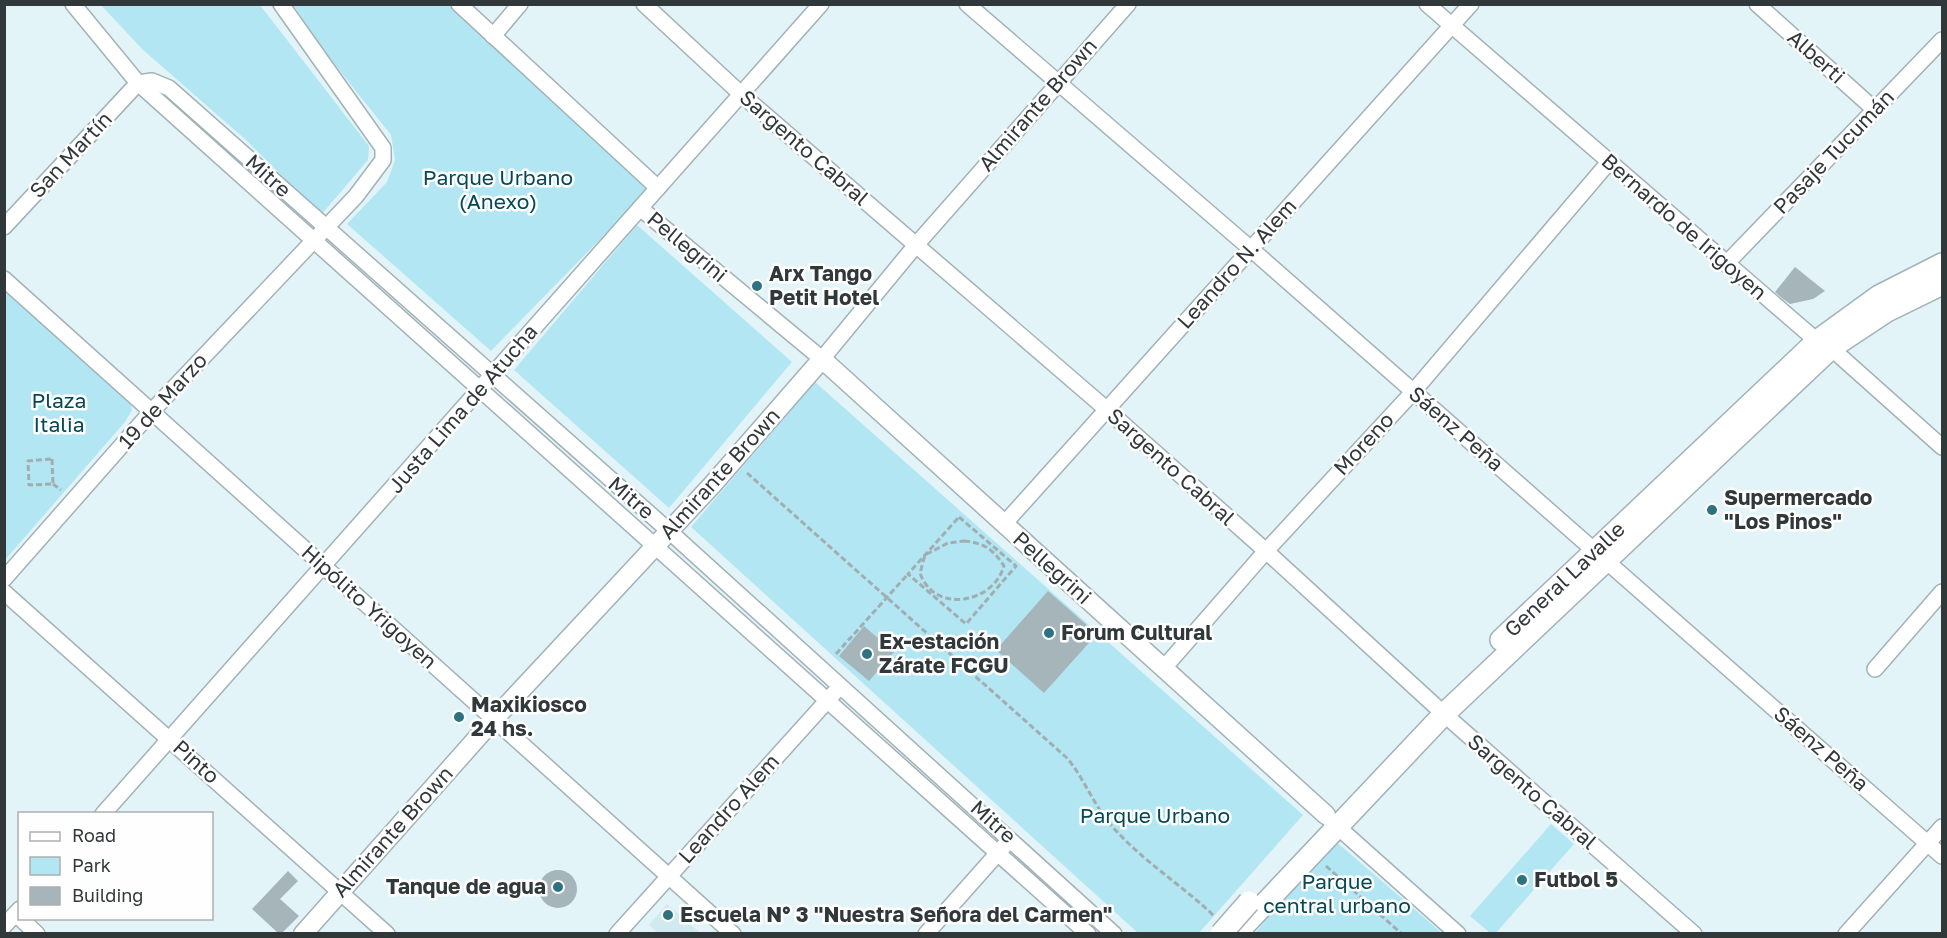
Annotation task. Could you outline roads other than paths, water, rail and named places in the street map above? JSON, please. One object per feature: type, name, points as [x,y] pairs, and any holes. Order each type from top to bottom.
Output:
[{"type":"main road","name":"General Lavalle","points":[[1253,906],[1331,820],[1439,710],[1824,345],[1879,296],[1942,264]]},
{"type":"main road","name":"General Lavalle","points":[[1824,345],[1942,284]]},
{"type":"main road","name":"General Lavalle","points":[[1226,930],[1311,852],[1331,820]]},
{"type":"street","name":"Mitre","points":[[74,4],[138,83],[1088,933]]},
{"type":"street","name":"19 de Marzo","points":[[4,579],[152,411],[326,226],[377,170],[383,160],[383,148],[281,4]]},
{"type":"street","name":"Pellegrini","points":[[459,4],[658,188]]},
{"type":"street","points":[[493,36],[520,4]]},
{"type":"street","name":"Sargento Cabral","points":[[644,4],[742,95],[1266,550],[1439,710],[1694,933]]},
{"type":"street","name":"Justa Lima de Atucha","points":[[105,812],[821,4]]},
{"type":"street","name":"Sáenz Peña","points":[[967,4],[1251,249],[1942,856]]},
{"type":"street","name":"Almirante Brown","points":[[303,933],[494,718],[713,484],[822,359],[916,244],[1128,4]]},
{"type":"street","name":"Bernardo de Irigoyen","points":[[1427,4],[1726,264],[1942,447]]},
{"type":"street","name":"Leandro N. Alem","points":[[1004,524],[1105,408],[1471,4]]},
{"type":"street","name":"Alberti","points":[[1757,4],[1874,109]]},
{"type":"street","name":"Pasaje Tucumán","points":[[1726,264],[1942,40]]},
{"type":"street","name":"Mitre","points":[[138,83],[152,81],[170,88],[669,531],[1114,933]]},
{"type":"street","name":"San Martín","points":[[4,227],[138,83]]},
{"type":"street","name":"Moreno","points":[[1163,669],[1266,550],[1413,392],[1609,162]]},
{"type":"street","name":"Pellegrini","points":[[640,208],[822,359],[1458,933]]},
{"type":"street","name":"Hipólito Yrigoyen","points":[[4,279],[733,933]]},
{"type":"street","points":[[1875,669],[1942,591]]},
{"type":"street","name":"Pinto","points":[[4,592],[387,933]]},
{"type":"street","name":"Leandro Alem","points":[[617,933],[841,686]]},
{"type":"street","points":[[1846,933],[1942,827]]},
{"type":"street","points":[[926,933],[1011,838]]},
{"type":"street","points":[[4,926],[16,913]]},
{"type":"street","points":[[23,920],[37,933]]},
{"type":"place","name":"Arx Tango Petit Hotel","points":[[757,286]]},
{"type":"place","name":"Supermercado \"Los Pinos\"","points":[[1712,510]]},
{"type":"place","name":"Forum Cultural","points":[[1049,633]]},
{"type":"place","name":"Ex-estación Zárate FCGU","points":[[867,654]]},
{"type":"place","name":"Maxikiosco 24 hs.","points":[[459,717]]},
{"type":"place","name":"Futbol 5","points":[[1522,880]]},
{"type":"place","name":"Tanque de agua","points":[[558,887]]},
{"type":"place","name":"Escuela N° 3 \"Nuestra Señora del Carmen\"","points":[[668,915]]},
{"type":"park label","name":"Parque Urbano (Anexo)","points":[[498,190]]},
{"type":"park label","name":"Plaza Italia","points":[[59,413]]},
{"type":"park label","name":"Parque Urbano","points":[[1155,816]]},
{"type":"park label","name":"Parque central urbano","points":[[1337,894]]}]
